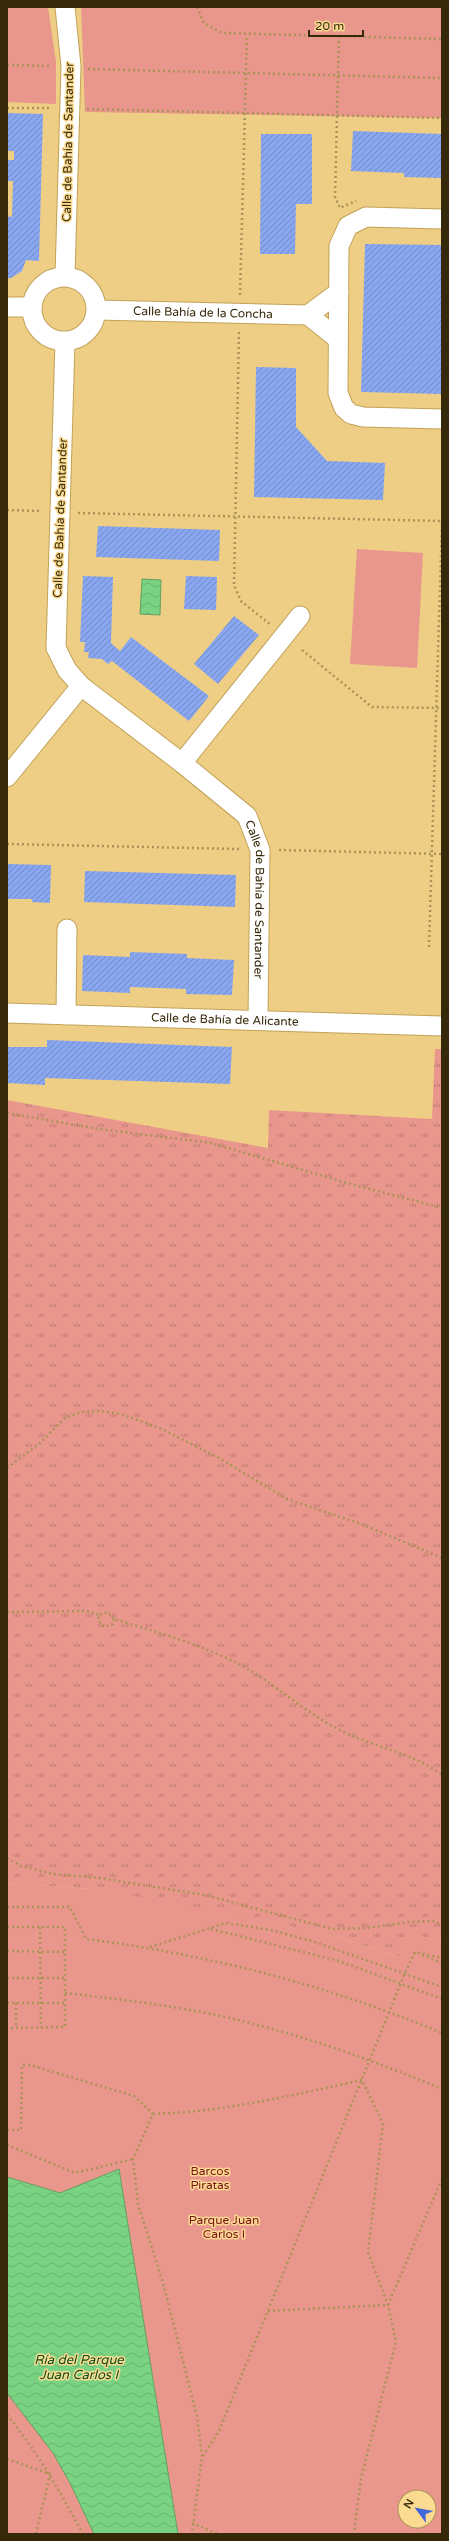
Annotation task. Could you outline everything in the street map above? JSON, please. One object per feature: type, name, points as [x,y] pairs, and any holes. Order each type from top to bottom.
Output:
[{"type":"street","name":"Calle de Bahía de Santander","points":[[65,7],[71,66],[66,276]]},
{"type":"street","points":[[442,219],[366,217],[348,226],[340,246],[338,339],[338,393],[344,408],[351,414],[363,417],[442,419]]},
{"type":"street","points":[[66,276],[82,283],[90,290],[97,310],[90,328],[83,336],[65,342],[45,335],[34,319],[32,307],[34,297],[41,287],[51,280],[66,276]]},
{"type":"street","points":[[338,339],[308,316],[339,292]]},
{"type":"street","points":[[7,307],[32,307]]},
{"type":"street","name":"Calle Bahía de la Concha","points":[[97,310],[308,316]]},
{"type":"street","name":"Calle de Bahía de Santander","points":[[65,342],[56,648],[67,670],[81,686],[182,763],[247,816],[260,850],[258,1020]]},
{"type":"street","points":[[182,763],[300,616]]},
{"type":"street","points":[[7,777],[81,686]]},
{"type":"street","points":[[66,1015],[67,929]]},
{"type":"street","name":"Calle de Bahía de Alicante","points":[[7,1013],[442,1026]]},
{"type":"path","points":[[196,7],[204,23],[222,33],[247,35],[442,39]]},
{"type":"path","points":[[240,298],[247,35]]},
{"type":"path","points":[[335,197],[339,36]]},
{"type":"path","points":[[7,65],[58,66]]},
{"type":"path","points":[[82,69],[442,78]]},
{"type":"path","points":[[7,108],[55,108]]},
{"type":"path","points":[[87,109],[442,118]]},
{"type":"path","points":[[239,326],[236,593],[241,601],[274,627]]},
{"type":"path","points":[[7,510],[42,511]]},
{"type":"path","points":[[73,513],[442,521],[429,947]]},
{"type":"path","points":[[302,650],[372,707],[442,708]]},
{"type":"path","points":[[7,844],[242,849]]},
{"type":"path","points":[[271,850],[442,854]]},
{"type":"path","points":[[7,1113],[99,1129],[211,1143],[347,1183],[442,1208]]},
{"type":"path","points":[[7,1468],[39,1444],[65,1418],[81,1412],[100,1411],[121,1414],[162,1429],[219,1458],[287,1499],[364,1525],[442,1558]]},
{"type":"path","points":[[7,1612],[53,1610],[87,1611],[99,1615],[108,1612],[114,1619],[213,1654],[250,1670],[318,1718],[343,1732],[404,1754],[442,1775]]},
{"type":"path","points":[[99,1615],[98,1620],[104,1627],[113,1624],[114,1619]]},
{"type":"path","points":[[7,1858],[20,1866],[54,1874],[98,1878],[205,1895],[332,1928],[366,1928],[418,1921],[433,1921],[442,1925]]},
{"type":"path","points":[[7,1907],[70,1907],[86,1939],[150,1947],[272,1974],[391,2012],[442,2033]]},
{"type":"path","points":[[150,1947],[211,1929],[226,1923],[271,1930],[315,1942],[405,1972],[442,1987]]},
{"type":"path","points":[[7,1927],[65,1927],[64,2027],[7,2028]]},
{"type":"path","points":[[40,1927],[41,2027]]},
{"type":"path","points":[[211,1929],[339,1961],[401,1982],[442,1999]]},
{"type":"path","points":[[7,1951],[65,1952]]},
{"type":"path","points":[[202,2456],[219,2431],[362,2080],[372,2059],[405,1972],[415,1952]]},
{"type":"path","points":[[415,1952],[442,1958]]},
{"type":"path","points":[[415,1952],[442,1963]]},
{"type":"path","points":[[7,1978],[65,1978]]},
{"type":"path","points":[[65,1993],[143,2002],[220,2016],[297,2035],[372,2059],[442,2089]]},
{"type":"path","points":[[7,2003],[65,2003]]},
{"type":"path","points":[[16,2003],[16,2028]]},
{"type":"path","points":[[7,2130],[21,2130],[22,2065],[30,2065],[134,2096],[153,2114],[195,2113],[362,2080]]},
{"type":"path","points":[[354,2534],[361,2478],[396,2342],[388,2305],[368,2252],[383,2124],[362,2080]]},
{"type":"path","points":[[153,2114],[133,2159],[138,2204],[163,2283],[197,2416],[202,2456],[192,2523],[192,2534]]},
{"type":"path","points":[[7,2145],[75,2172],[133,2159]]},
{"type":"path","points":[[388,2305],[442,2179]]},
{"type":"path","points":[[268,2311],[388,2305]]},
{"type":"path","points":[[7,2415],[30,2443],[50,2474],[83,2534]]},
{"type":"path","points":[[7,2459],[50,2474]]},
{"type":"path","points":[[36,2534],[50,2474]]},
{"type":"path","points":[[192,2523],[218,2534]]},
{"type":"green space","points":[[7,7],[48,7],[56,62],[56,104],[7,102]]},
{"type":"green space","points":[[81,7],[442,7],[442,118],[85,112]]},
{"type":"green space","points":[[357,549],[423,553],[417,668],[350,664]]},
{"type":"green space","points":[[435,1049],[442,1049],[442,1944],[414,1933],[398,1957],[329,1934],[94,1889],[7,1883],[7,1100],[268,1148],[269,1110],[432,1119]]},
{"type":"green space","name":"Parque Juan Carlos I","points":[[7,1883],[94,1889],[220,1911],[329,1934],[398,1957],[414,1933],[442,1944],[442,2534],[7,2534]]},
{"type":"water","points":[[142,579],[161,580],[160,615],[140,614]]},
{"type":"water","name":"Ría del Parque Juan Carlos I","points":[[119,2169],[178,2534],[94,2534],[70,2483],[53,2453],[7,2393],[7,2177],[60,2193]]},
{"type":"building","points":[[7,113],[43,114],[39,261],[26,260],[22,271],[11,278],[7,278],[7,216],[12,217],[13,181],[8,181],[8,160],[14,160],[14,151],[8,151],[7,146]]},
{"type":"building","points":[[353,131],[442,134],[442,178],[404,177],[404,173],[351,171]]},
{"type":"building","points":[[261,134],[312,134],[312,204],[296,204],[295,254],[260,254]]},
{"type":"building","points":[[365,244],[442,245],[442,394],[361,392]]},
{"type":"building","points":[[256,367],[296,368],[296,427],[327,461],[385,463],[383,500],[254,497]]},
{"type":"building","points":[[98,526],[220,530],[219,561],[96,557]]},
{"type":"building","points":[[83,576],[113,577],[111,643],[120,651],[131,637],[209,696],[189,721],[112,661],[108,664],[102,659],[88,658],[89,652],[84,652],[85,642],[80,642]]},
{"type":"building","points":[[186,576],[217,577],[216,610],[184,609]]},
{"type":"building","points":[[234,616],[259,635],[218,684],[194,664]]},
{"type":"building","points":[[7,864],[51,865],[50,903],[32,902],[32,899],[7,899]]},
{"type":"building","points":[[85,871],[236,875],[235,907],[84,902]]},
{"type":"building","points":[[130,952],[187,954],[187,958],[234,960],[232,995],[186,994],[186,989],[130,987],[130,993],[82,991],[83,955],[130,957]]},
{"type":"building","points":[[47,1040],[232,1047],[230,1084],[45,1078],[45,1085],[7,1083],[7,1047],[47,1047]]},
{"type":"park label","name":"Barcos Piratas","points":[[210,2178]]}]
